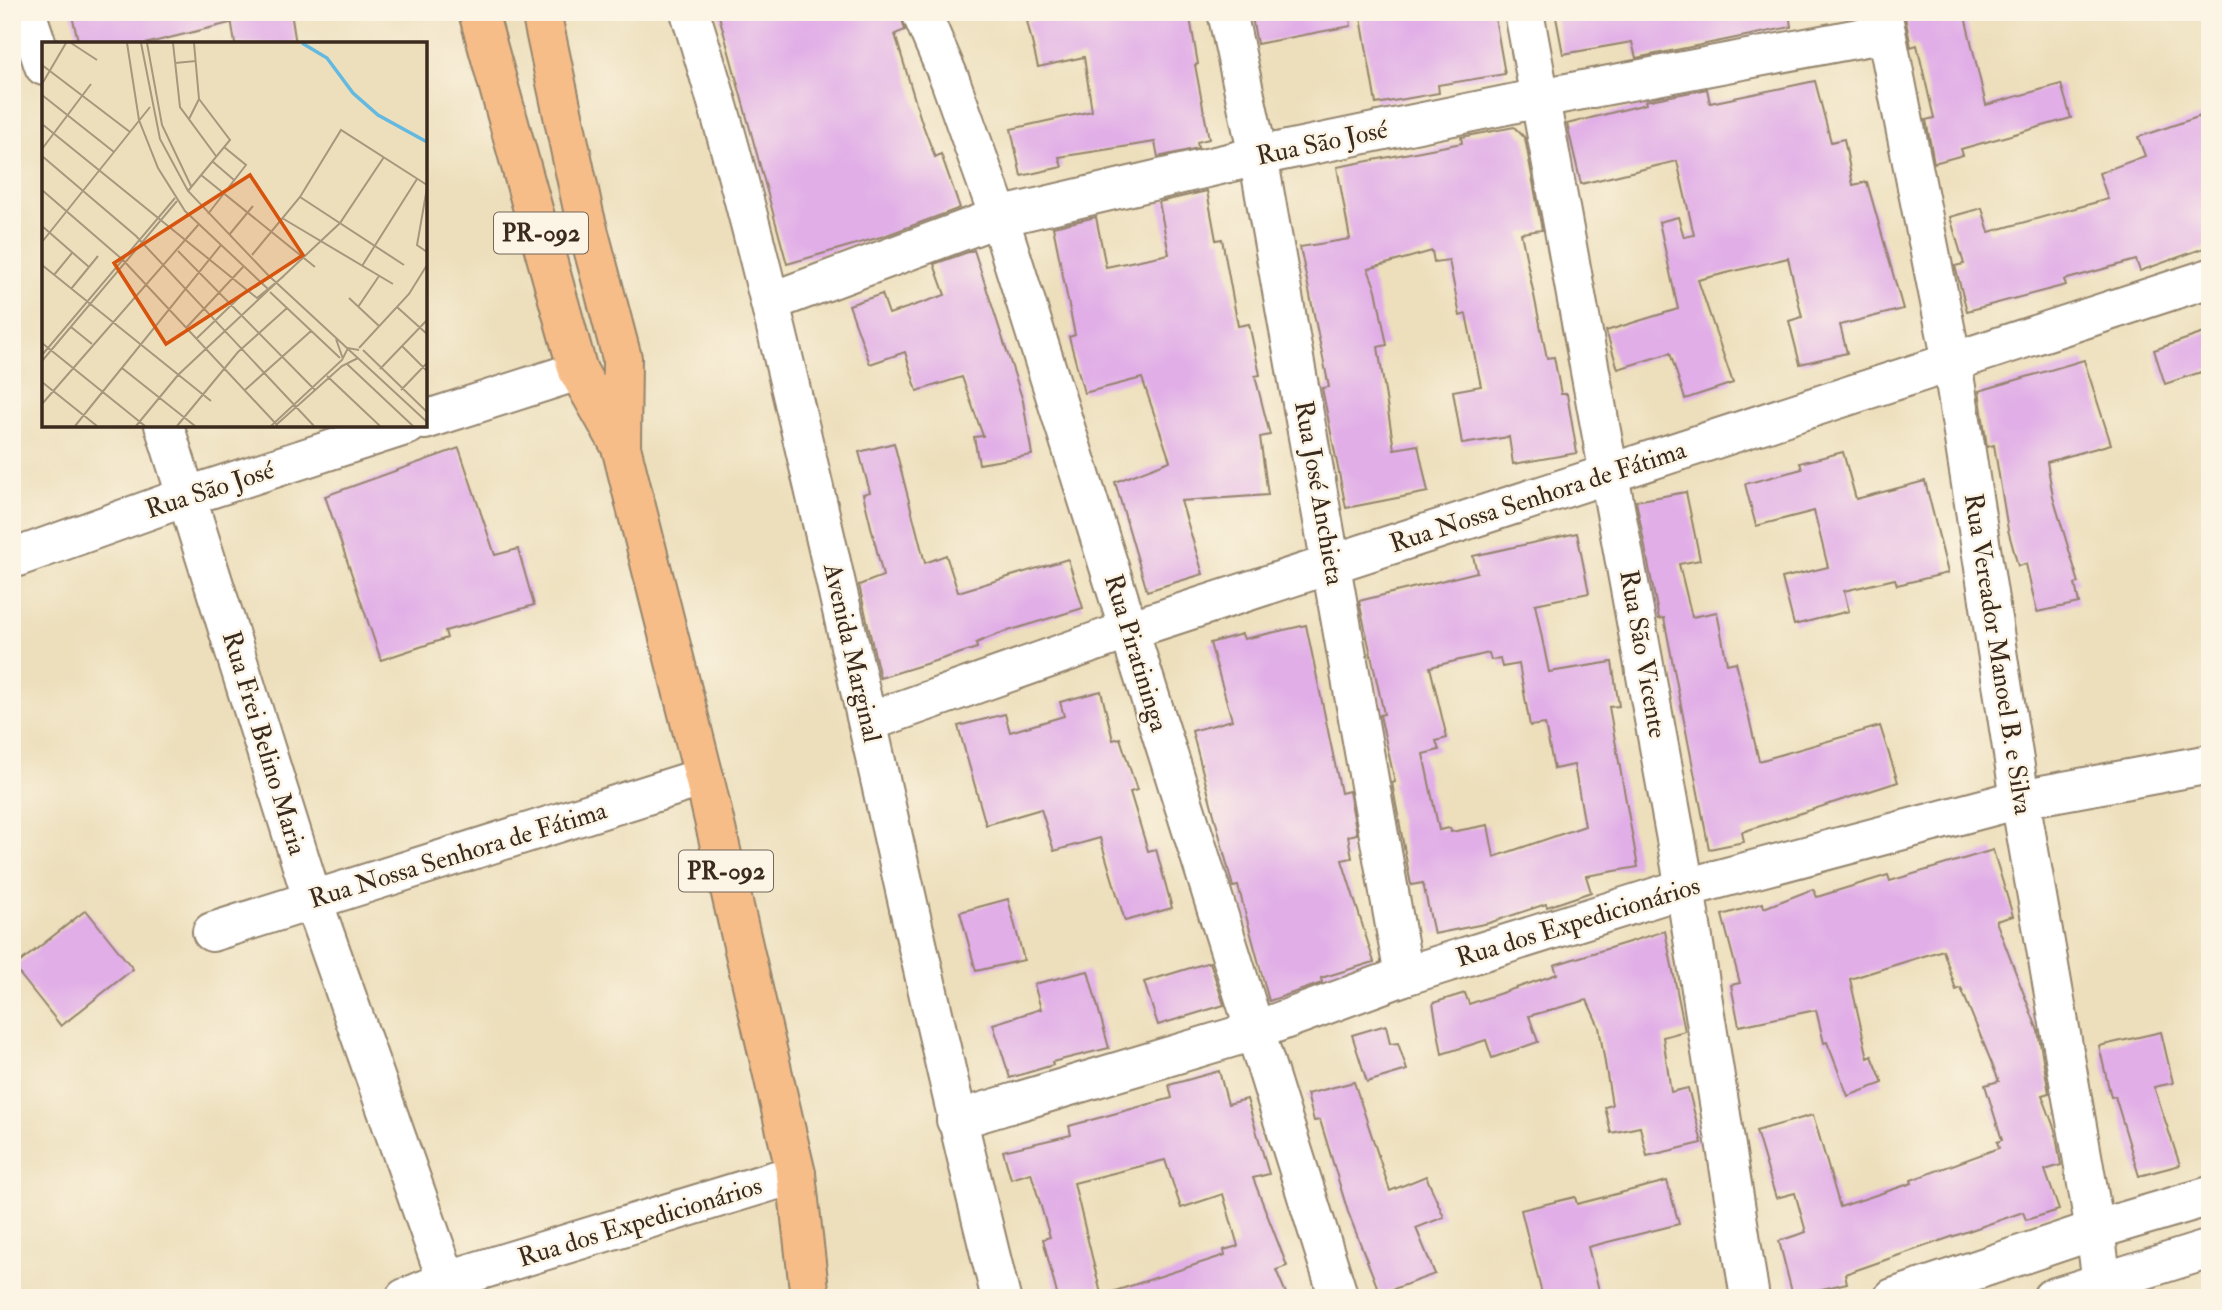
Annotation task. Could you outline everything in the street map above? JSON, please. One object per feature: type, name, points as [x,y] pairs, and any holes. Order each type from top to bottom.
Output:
[{"type":"main road","name":"PR-092","points":[[478,12],[578,371],[621,447]]},
{"type":"main road","name":"PR-092","points":[[546,18],[584,214],[622,358],[621,447],[704,778],[796,1174],[810,1298]]},
{"type":"street","points":[[26,12],[42,60]]},
{"type":"street","name":"Avenida Marginal","points":[[690,12],[722,115],[770,302],[956,1120],[1001,1298]]},
{"type":"street","name":"Rua Piratininga","points":[[921,12],[950,80],[999,217],[1339,1298]]},
{"type":"street","name":"Rua José Anchieta","points":[[1227,12],[1258,156],[1404,976]]},
{"type":"street","name":"Rua São Vicente","points":[[1524,12],[1685,888],[1750,1298]]},
{"type":"street","name":"Rua São José","points":[[770,302],[999,217],[1258,156],[1884,23]]},
{"type":"street","name":"Rua Vereador Manoel B. e Silva","points":[[1884,23],[1952,362],[2020,799],[2095,1230],[2102,1290]]},
{"type":"street","name":"Rua Nossa Senhora de Fátima","points":[[867,722],[1129,630],[2210,278]]},
{"type":"street","points":[[427,419],[578,371]]},
{"type":"street","name":"Rua Frei Belino Maria","points":[[165,427],[313,901],[451,1289]]},
{"type":"street","name":"Rua São José","points":[[12,559],[188,496],[402,427]]},
{"type":"street","name":"Rua dos Expedicionários","points":[[956,1120],[1254,1031],[1404,976],[1685,888],[2020,799],[2210,764]]},
{"type":"street","name":"Rua Nossa Senhora de Fátima","points":[[212,932],[704,778]]},
{"type":"street","name":"Rua dos Expedicionários","points":[[405,1298],[451,1289],[796,1174]]},
{"type":"street","points":[[1894,1298],[2095,1230],[2210,1196]]},
{"type":"street","points":[[2052,1298],[2102,1290],[2210,1249]]},
{"type":"building","points":[[71,12],[229,12],[230,23],[153,42],[78,42]]},
{"type":"building","points":[[230,12],[291,12],[296,42],[235,42]]},
{"type":"building","points":[[718,12],[900,12],[905,30],[895,34],[921,120],[935,157],[941,154],[960,208],[884,236],[787,264]]},
{"type":"building","points":[[1079,12],[1189,12],[1198,64],[1195,65],[1209,139],[1197,142],[1198,148],[1158,157],[1155,142],[1059,157],[1062,167],[1021,176],[1011,129],[1092,111],[1084,57],[1038,67],[1027,21]]},
{"type":"building","points":[[1251,12],[1349,12],[1351,26],[1257,44]]},
{"type":"building","points":[[1360,12],[1494,12],[1505,74],[1438,85],[1439,93],[1376,104]]},
{"type":"building","points":[[1555,12],[1789,12],[1791,27],[1636,58],[1632,42],[1563,54]]},
{"type":"building","points":[[1904,12],[1964,12],[1986,105],[2061,84],[2071,118],[1961,149],[1963,155],[1934,163],[1926,120],[1934,118],[1917,45],[1911,47]]},
{"type":"building","points":[[1815,81],[1831,142],[1844,139],[1853,185],[1867,182],[1903,309],[1840,325],[1847,353],[1800,364],[1789,321],[1802,317],[1788,258],[1698,280],[1733,383],[1685,399],[1670,353],[1618,369],[1606,331],[1678,309],[1659,222],[1678,217],[1684,237],[1694,235],[1677,161],[1581,184],[1567,124],[1646,104],[1645,101],[1707,89],[1710,103]]},
{"type":"building","points":[[2210,113],[2210,246],[2140,271],[2136,260],[2064,280],[2066,285],[1967,311],[1955,266],[1964,264],[1950,217],[1982,208],[1989,232],[2108,199],[2099,173],[2145,156],[2138,137]]},
{"type":"building","points":[[1514,127],[1525,138],[1542,230],[1521,233],[1547,358],[1554,357],[1561,394],[1567,394],[1577,453],[1513,464],[1509,437],[1462,444],[1453,391],[1481,386],[1466,314],[1460,316],[1449,260],[1434,262],[1432,251],[1368,269],[1376,290],[1387,345],[1378,347],[1394,449],[1418,445],[1428,492],[1346,508],[1322,388],[1329,387],[1300,247],[1350,239],[1337,167],[1462,143],[1461,137]]},
{"type":"building","points":[[1207,191],[1216,240],[1222,239],[1238,326],[1249,324],[1260,375],[1255,376],[1270,435],[1260,437],[1268,495],[1181,501],[1203,574],[1147,591],[1115,482],[1170,461],[1142,378],[1084,393],[1069,337],[1075,335],[1053,227],[1096,217],[1106,267],[1169,254],[1159,202]]},
{"type":"building","points":[[974,250],[1023,401],[1032,455],[979,464],[974,437],[983,436],[962,377],[917,391],[905,352],[870,364],[849,305],[882,294],[889,314],[945,295],[934,264]]},
{"type":"building","points":[[2210,331],[2210,369],[2165,384],[2154,350]]},
{"type":"building","points":[[2084,360],[2111,444],[2047,462],[2053,497],[2079,583],[2075,584],[2079,603],[2037,612],[2026,564],[2018,566],[2008,530],[1994,445],[1987,447],[1979,391]]},
{"type":"building","points":[[894,443],[925,563],[946,555],[958,592],[1068,559],[1083,608],[998,634],[976,643],[977,648],[880,678],[859,585],[883,576],[863,494],[870,492],[859,452]]},
{"type":"building","points":[[459,448],[495,555],[518,549],[534,605],[445,631],[447,638],[381,660],[325,496]]},
{"type":"building","points":[[1843,452],[1856,499],[1925,481],[1948,573],[1897,585],[1895,579],[1844,591],[1849,611],[1794,625],[1782,578],[1828,567],[1814,511],[1756,526],[1745,484],[1802,469],[1800,463]]},
{"type":"building","points":[[1686,492],[1700,560],[1679,564],[1692,617],[1717,612],[1727,664],[1736,662],[1759,761],[1880,726],[1898,782],[1742,832],[1744,842],[1709,849],[1664,618],[1659,619],[1636,501]]},
{"type":"building","points":[[1577,533],[1589,593],[1535,604],[1549,672],[1612,662],[1619,706],[1609,707],[1638,867],[1586,876],[1591,892],[1547,907],[1546,904],[1489,923],[1434,934],[1423,883],[1411,885],[1392,783],[1395,782],[1380,715],[1384,714],[1359,601],[1477,572],[1473,556]],"holes":[[[1489,653],[1491,660],[1500,658],[1502,667],[1519,664],[1530,726],[1545,724],[1554,769],[1574,765],[1585,826],[1494,857],[1488,825],[1451,832],[1450,828],[1439,830],[1423,754],[1439,750],[1436,741],[1447,738],[1430,667]]]},
{"type":"building","points":[[1306,625],[1341,793],[1349,791],[1357,834],[1348,836],[1352,858],[1342,860],[1374,962],[1321,978],[1322,983],[1269,1001],[1238,886],[1233,887],[1192,731],[1232,720],[1210,643],[1242,634],[1244,639]]},
{"type":"building","points":[[1101,691],[1113,740],[1120,738],[1137,790],[1130,792],[1148,851],[1156,849],[1172,908],[1125,921],[1100,838],[1054,851],[1041,809],[986,825],[958,726],[1005,714],[1010,732],[1064,716],[1060,702]]},
{"type":"building","points":[[1993,850],[2013,916],[1996,921],[2038,1031],[2049,1093],[2042,1095],[2055,1130],[2061,1165],[2045,1170],[2059,1210],[2026,1220],[2023,1212],[1845,1274],[1847,1283],[1793,1296],[1779,1241],[1806,1232],[1795,1193],[1776,1198],[1756,1131],[1813,1115],[1840,1207],[1912,1183],[1911,1180],[1999,1148],[1997,1142],[2002,1140],[1985,1085],[1999,1081],[1961,988],[1956,990],[1943,950],[1850,979],[1868,1058],[1872,1056],[1883,1083],[1848,1096],[1827,1042],[1824,1043],[1816,1010],[1739,1026],[1731,985],[1740,983],[1722,915],[1763,903],[1764,908],[1813,889],[1817,897],[1888,875],[1890,881]]},
{"type":"building","points":[[1008,899],[1024,960],[976,971],[960,912]]},
{"type":"building","points":[[86,910],[133,969],[61,1026],[14,967]]},
{"type":"building","points":[[1665,931],[1685,1031],[1663,1037],[1671,1092],[1688,1088],[1702,1143],[1647,1156],[1640,1127],[1611,1133],[1605,1107],[1612,1105],[1599,1027],[1587,1000],[1529,1016],[1538,1042],[1492,1058],[1486,1040],[1442,1054],[1433,1003],[1465,993],[1469,1004],[1557,974],[1554,965]]},
{"type":"building","points":[[1210,962],[1224,1005],[1158,1025],[1144,982]]},
{"type":"building","points":[[1088,971],[1109,1048],[1052,1062],[1053,1065],[1010,1078],[993,1024],[1041,1009],[1034,984]]},
{"type":"building","points":[[1386,1025],[1390,1044],[1398,1043],[1407,1070],[1367,1082],[1352,1035]]},
{"type":"building","points":[[2161,1032],[2173,1083],[2154,1087],[2180,1165],[2139,1176],[2115,1096],[2111,1097],[2099,1046]]},
{"type":"building","points":[[1219,1071],[1228,1104],[1247,1099],[1269,1174],[1253,1178],[1287,1266],[1276,1270],[1288,1298],[1113,1298],[1112,1292],[1225,1255],[1224,1250],[1238,1246],[1223,1194],[1181,1208],[1165,1160],[1074,1183],[1102,1298],[1058,1298],[1043,1239],[1050,1237],[1031,1173],[1011,1179],[1003,1151],[1071,1135],[1069,1126],[1172,1098],[1169,1085]]},
{"type":"building","points":[[1354,1082],[1390,1191],[1426,1176],[1444,1217],[1416,1228],[1435,1274],[1380,1294],[1348,1212],[1320,1120],[1314,1121],[1307,1094]]},
{"type":"building","points":[[1667,1181],[1679,1224],[1588,1247],[1601,1298],[1543,1298],[1521,1210],[1575,1197],[1577,1204]]}]
